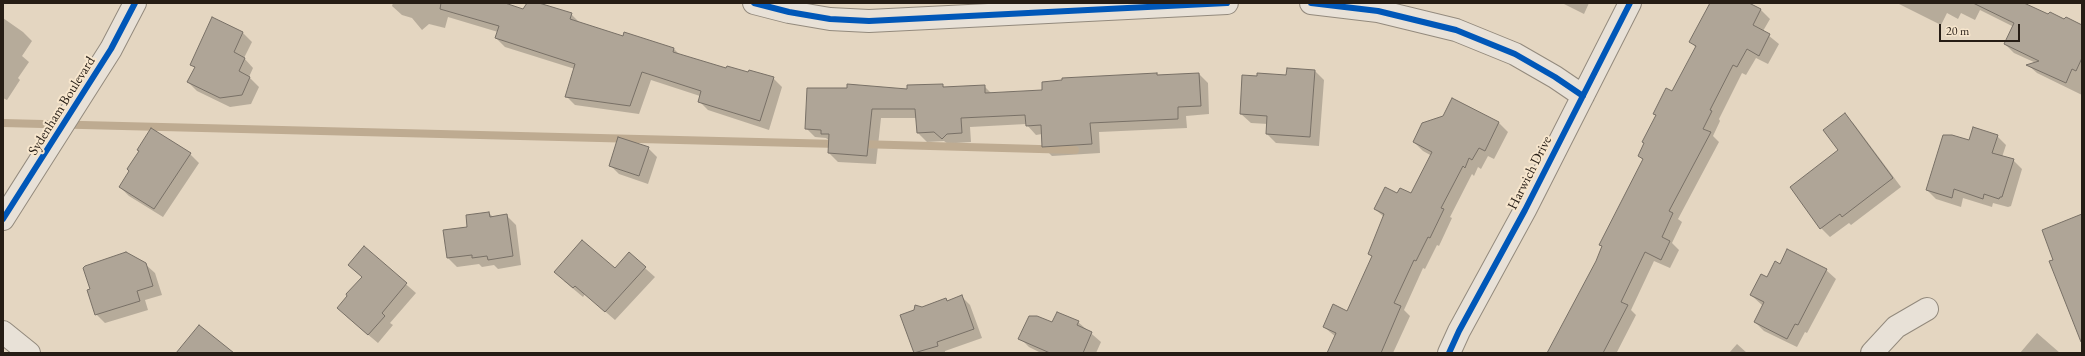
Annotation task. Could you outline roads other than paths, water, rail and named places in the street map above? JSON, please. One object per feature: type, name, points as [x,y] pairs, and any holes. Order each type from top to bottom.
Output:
[{"type":"street","name":"Sydenham Boulevard","points":[[3,219],[111,49],[135,3]]},
{"type":"street","points":[[754,3],[789,12],[830,19],[869,21],[998,9],[1227,3]]},
{"type":"street","points":[[1311,3],[1378,11],[1456,30],[1515,54],[1555,77],[1583,96]]},
{"type":"street","name":"Harwich Drive","points":[[1449,353],[1458,331],[1525,210],[1630,3]]},
{"type":"street","points":[[1872,353],[1896,327],[1927,309]]},
{"type":"street","points":[[3,332],[29,353]]},
{"type":"waterway","points":[[3,123],[838,144]]},
{"type":"waterway","points":[[858,144],[1075,150]]}]
